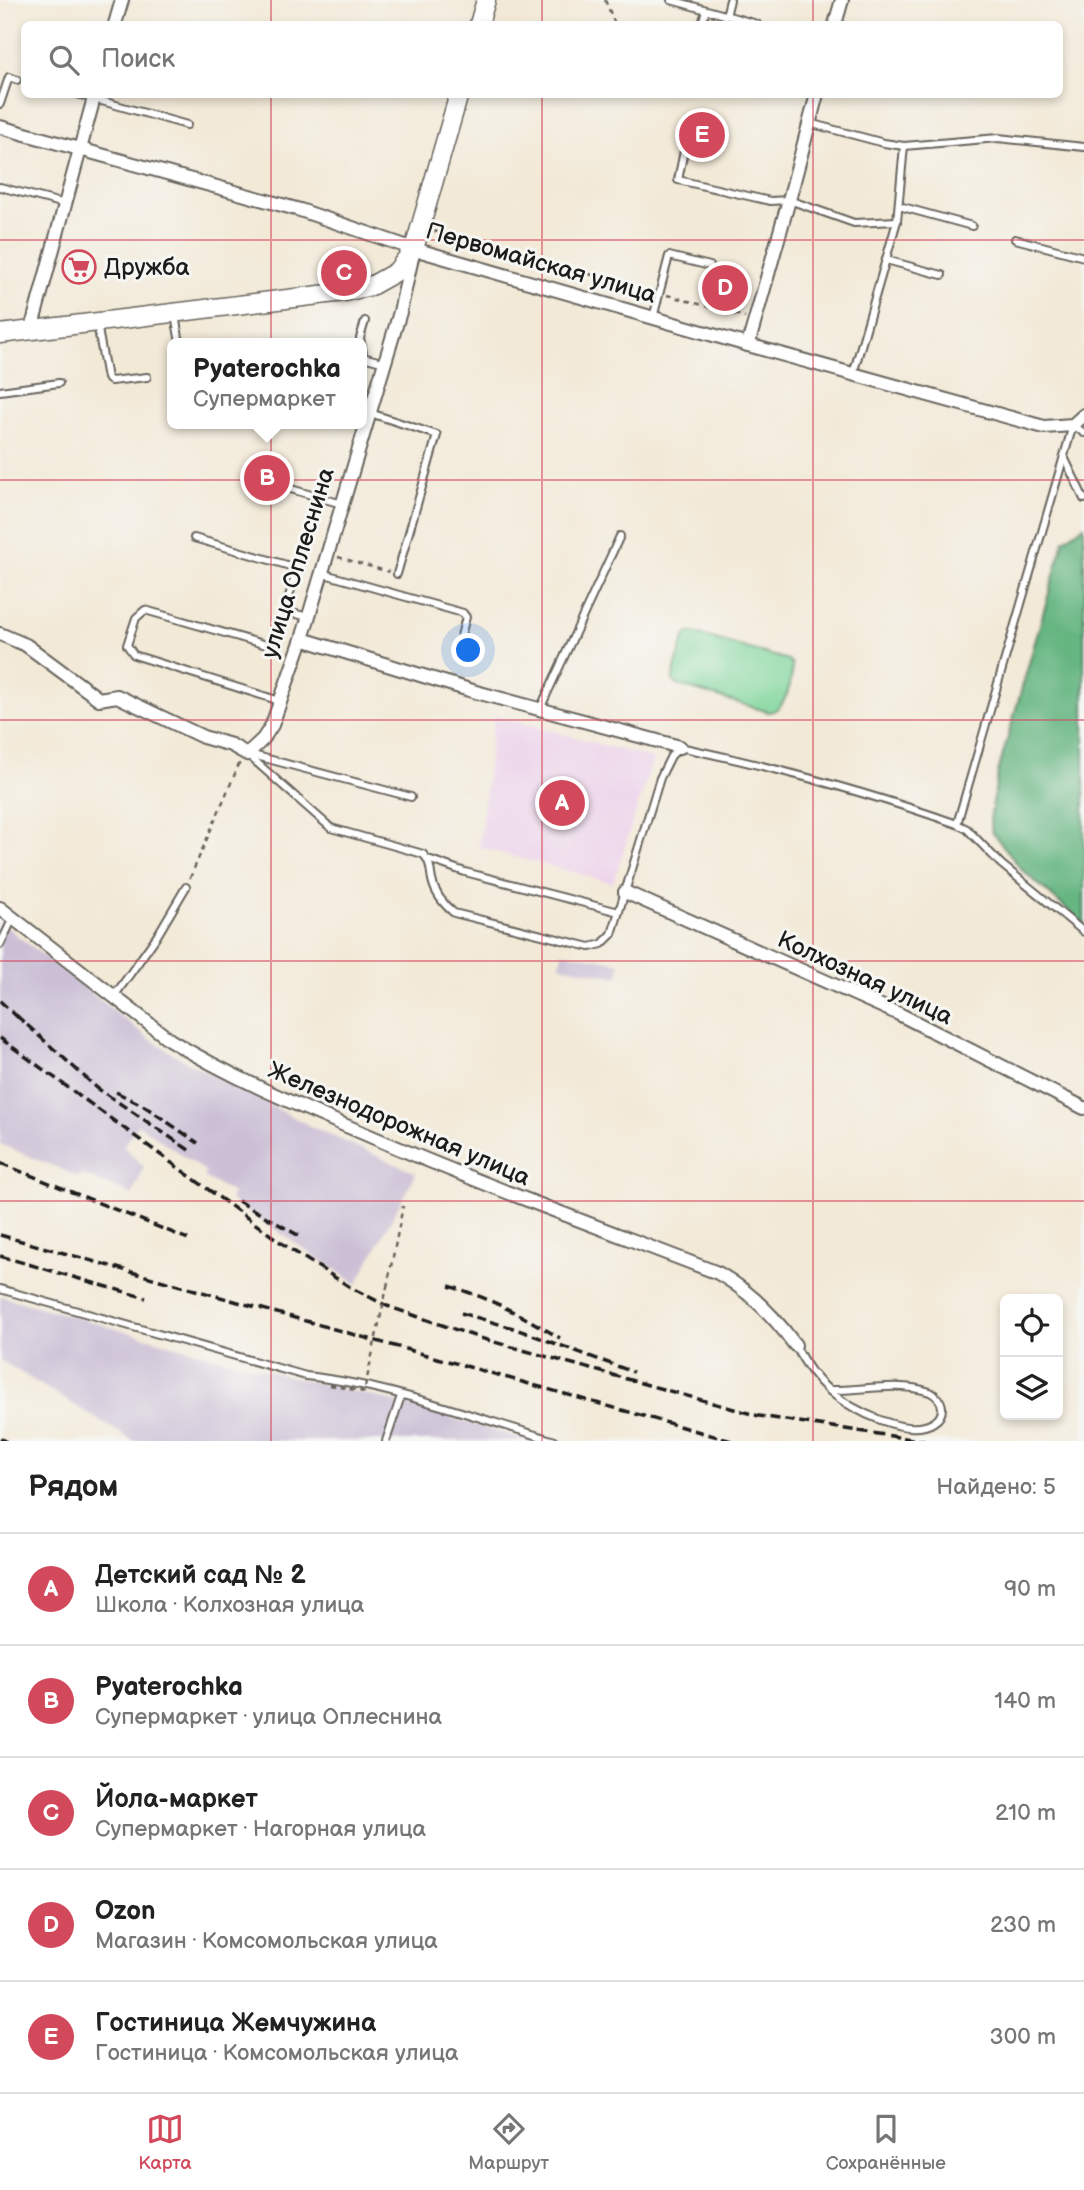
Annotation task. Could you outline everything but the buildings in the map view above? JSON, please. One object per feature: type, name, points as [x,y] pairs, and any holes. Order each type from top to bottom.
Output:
[{"type":"main road","points":[[480,21],[486,0]]},
{"type":"main road","name":"улица Оплеснина","points":[[414,249],[458,98]]},
{"type":"main road","points":[[0,334],[344,292],[371,286],[396,272],[414,249]]},
{"type":"street","points":[[116,21],[122,0]]},
{"type":"street","points":[[836,21],[842,0]]},
{"type":"street","points":[[31,330],[94,98]]},
{"type":"street","points":[[748,345],[816,98]]},
{"type":"street","name":"Первомайская улица","points":[[0,127],[300,210],[414,249],[748,345],[1044,427],[1079,429]]},
{"type":"street","name":"улица Оплеснина","points":[[367,422],[400,312],[414,249]]},
{"type":"street","points":[[1079,429],[1084,415]]},
{"type":"street","name":"улица Оплеснина","points":[[247,754],[263,739],[272,725],[302,639],[365,429]]},
{"type":"street","points":[[0,634],[26,645],[99,699],[117,696],[203,737],[231,745],[247,754]]},
{"type":"street","points":[[302,639],[680,747]]},
{"type":"street","name":"Колхозная улица","points":[[625,892],[899,1014],[1084,1108]]},
{"type":"street","name":"Железнодорожная улица","points":[[0,908],[170,1040],[198,1057],[255,1086],[431,1163],[718,1273],[746,1291],[774,1318],[795,1345]]},
{"type":"lane","points":[[671,0],[745,21]]},
{"type":"lane","points":[[726,16],[730,0]]},
{"type":"lane","points":[[703,21],[706,10]]},
{"type":"lane","points":[[0,104],[9,78],[17,80]]},
{"type":"lane","points":[[97,98],[187,125]]},
{"type":"lane","points":[[809,123],[884,144],[904,146],[998,138],[1084,147]]},
{"type":"lane","points":[[685,146],[678,180],[770,201],[789,200],[853,223],[897,221]]},
{"type":"lane","points":[[853,374],[897,221],[904,146]]},
{"type":"lane","points":[[0,187],[65,204]]},
{"type":"lane","points":[[900,206],[972,226]]},
{"type":"lane","points":[[1014,239],[1084,257]]},
{"type":"lane","points":[[653,317],[669,256],[710,267]]},
{"type":"lane","points":[[886,260],[942,275]]},
{"type":"lane","points":[[175,313],[179,338]]},
{"type":"lane","points":[[360,338],[365,321]]},
{"type":"lane","points":[[97,322],[107,378],[111,381],[146,377]]},
{"type":"lane","points":[[367,358],[385,363]]},
{"type":"lane","points":[[0,391],[59,383]]},
{"type":"lane","points":[[370,412],[437,435],[397,574]]},
{"type":"lane","points":[[957,824],[1063,457],[1079,429]]},
{"type":"lane","points":[[1063,457],[1084,499]]},
{"type":"lane","points":[[284,487],[342,504]]},
{"type":"lane","points":[[540,709],[620,536]]},
{"type":"lane","points":[[194,538],[297,568],[285,611],[308,617]]},
{"type":"lane","points":[[321,573],[463,613],[466,617],[458,643]]},
{"type":"lane","points":[[270,646],[145,610],[136,618],[127,645],[134,655],[280,701]]},
{"type":"lane","points":[[428,859],[433,883],[441,901],[454,913],[590,947],[602,944],[614,929],[660,778],[671,756],[680,747],[806,777],[957,824],[967,829],[1001,864],[1084,932]]},
{"type":"lane","points":[[247,754],[411,797]]},
{"type":"lane","points":[[247,754],[331,828],[416,850],[428,859],[465,872],[619,912]]},
{"type":"lane","points":[[115,995],[157,936],[186,887]]},
{"type":"lane","points":[[0,945],[13,918]]},
{"type":"lane","points":[[0,1289],[306,1376],[340,1381],[401,1396],[555,1441]]},
{"type":"lane","points":[[795,1345],[804,1362],[828,1390],[857,1410],[907,1426],[925,1427],[937,1420],[942,1408],[940,1400],[929,1392],[891,1387],[828,1390]]},
{"type":"lane","points":[[386,1441],[401,1396]]},
{"type":"path","points":[[605,0],[614,21]]},
{"type":"path","points":[[421,228],[755,320]]},
{"type":"path","points":[[327,554],[397,574]]},
{"type":"path","points":[[186,887],[240,762],[247,754]]},
{"type":"path","points":[[330,1385],[364,1392],[403,1206]]},
{"type":"shaded area","points":[[494,715],[653,759],[613,883],[479,847]]},
{"type":"shaded area","points":[[0,922],[150,1039],[180,1058],[312,1127],[416,1173],[357,1284],[230,1200],[233,1193],[204,1177],[206,1172],[138,1124],[123,1146],[144,1167],[132,1195],[81,1174],[79,1177],[0,1144]]},
{"type":"shaded area","points":[[562,952],[620,963],[618,977],[560,966]]},
{"type":"shaded area","points":[[0,1296],[252,1367],[388,1400],[532,1441],[133,1441],[0,1360]]},
{"type":"green space","points":[[1084,526],[1084,924],[1021,869],[992,832],[990,820],[998,772],[1064,540]]},
{"type":"green space","points":[[688,633],[788,660],[792,664],[791,678],[780,706],[769,712],[678,685],[673,681],[673,676],[684,638]]},
{"type":"railway","points":[[0,1001],[23,1022]]},
{"type":"railway","points":[[16,1015],[97,1088],[192,1152]]},
{"type":"railway","points":[[0,1038],[290,1249],[350,1287],[387,1306],[480,1338],[759,1416],[924,1441]]},
{"type":"railway","points":[[116,1092],[144,1106],[198,1143]]},
{"type":"railway","points":[[0,1163],[188,1239]]},
{"type":"railway","points":[[238,1201],[303,1238]]},
{"type":"railway","points":[[0,1235],[732,1441]]},
{"type":"railway","points":[[0,1256],[146,1298]]},
{"type":"railway","points":[[449,1286],[506,1308],[560,1338]]},
{"type":"railway","points":[[461,1313],[513,1328],[633,1372]]},
{"type":"railway","points":[[0,1438],[6,1441]]},
{"type":"place","name":"Гостиница Жемчужина","points":[[702,135]]},
{"type":"place","name":"Дружба","points":[[79,267]]},
{"type":"place","name":"Йола-маркет","points":[[344,273]]},
{"type":"place","name":"Ozon","points":[[725,288]]},
{"type":"place","name":"Pyaterochka","points":[[267,478]]},
{"type":"place","name":"Детский сад № 2","points":[[562,803]]}]
